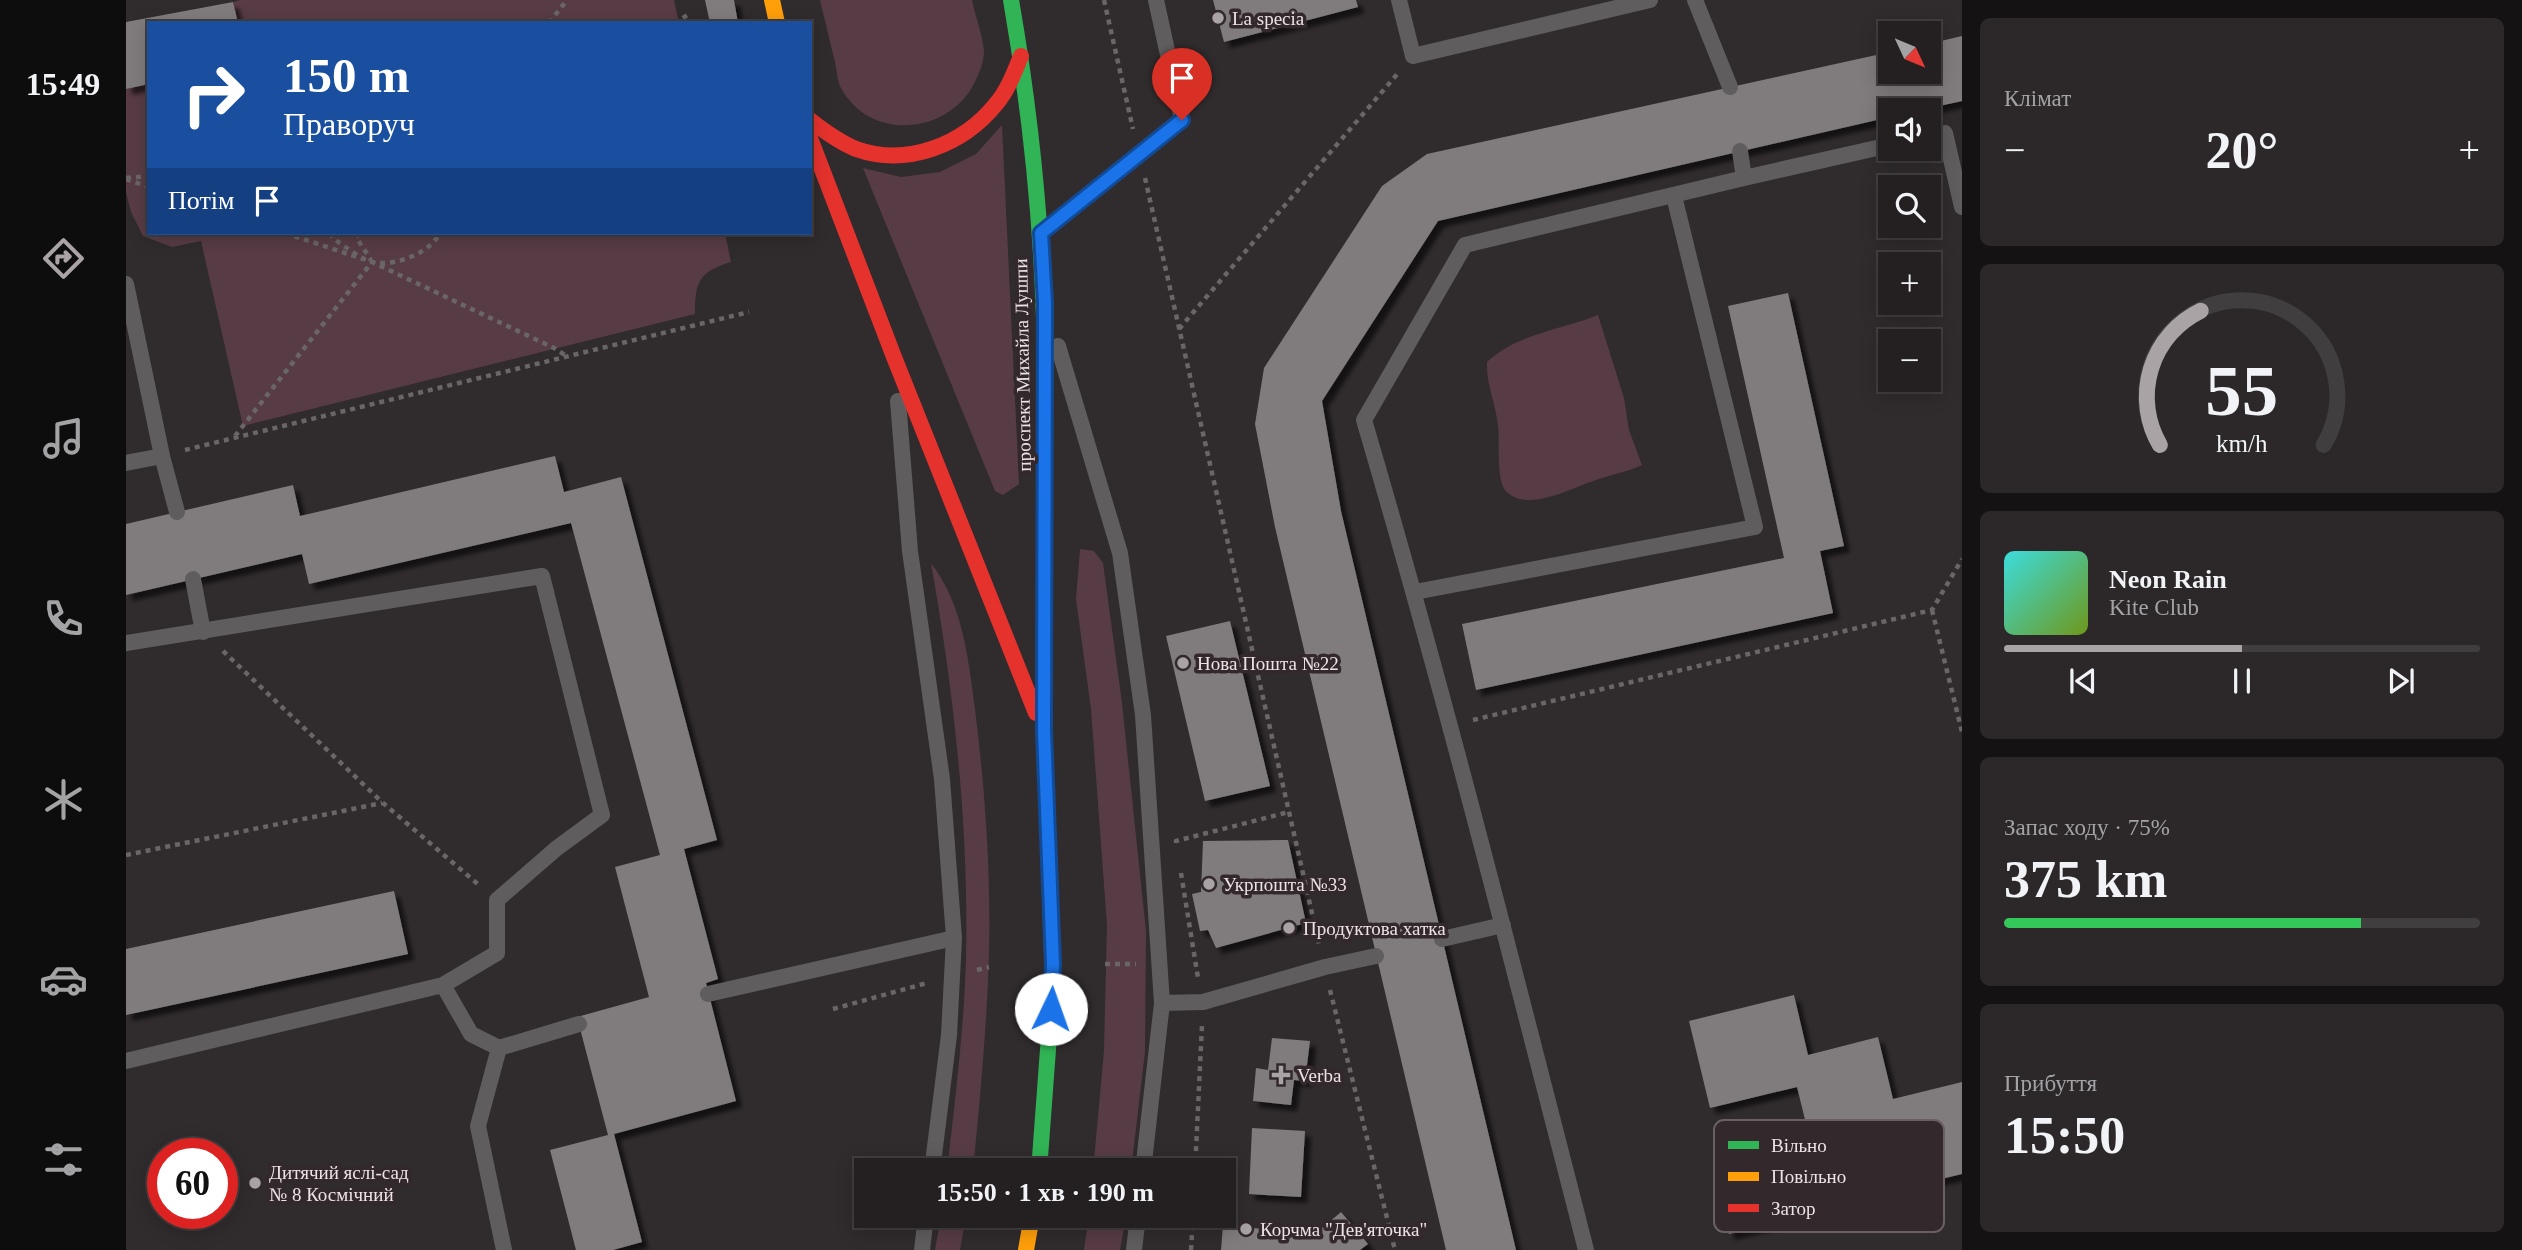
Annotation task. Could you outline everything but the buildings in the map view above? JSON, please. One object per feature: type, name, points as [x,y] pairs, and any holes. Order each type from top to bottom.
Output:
[{"type":"main road","points":[[772,0],[777,21]]},
{"type":"main road","name":"проспект Михайла Лушпи","points":[[1010,0],[1021,56],[1041,233],[1045,303],[1044,731],[1053,982],[1041,1158]]},
{"type":"main road","points":[[812,122],[828,136],[862,152],[898,157],[935,150],[968,133],[995,106],[1011,81],[1021,56]]},
{"type":"main road","name":"проспект Михайла Лушпи","points":[[812,143],[894,357],[1044,731]]},
{"type":"main road","points":[[1026,1250],[1030,1228]]},
{"type":"lane","points":[[1041,233],[1182,120],[1156,0]]},
{"type":"lane","points":[[1399,0],[1413,56],[1650,0]]},
{"type":"lane","points":[[1695,0],[1730,86]]},
{"type":"lane","points":[[1941,135],[1945,134],[1962,207]]},
{"type":"lane","points":[[1586,1250],[1451,725],[1364,420],[1465,244],[1878,148]]},
{"type":"lane","points":[[1740,151],[1744,177]]},
{"type":"lane","points":[[1415,592],[1755,527],[1674,196]]},
{"type":"lane","points":[[126,284],[129,314],[177,512]]},
{"type":"lane","points":[[1045,303],[1120,553],[1143,715],[1163,1003],[1145,1158]]},
{"type":"lane","points":[[894,357],[910,551],[942,779],[954,938],[949,1035],[934,1158]]},
{"type":"lane","points":[[126,463],[162,456]]},
{"type":"lane","points":[[126,643],[542,576],[602,815],[556,848],[497,900],[497,953],[443,985],[126,1061]]},
{"type":"lane","points":[[193,579],[203,632]]},
{"type":"lane","points":[[1442,939],[1503,925]]},
{"type":"lane","points":[[708,994],[954,938]]},
{"type":"lane","points":[[1163,1003],[1203,1002],[1325,967],[1376,956]]},
{"type":"lane","points":[[443,985],[471,1034],[499,1048],[579,1024]]},
{"type":"lane","points":[[499,1048],[478,1126],[504,1250]]},
{"type":"lane","points":[[922,1250],[925,1228]]},
{"type":"lane","points":[[1134,1250],[1137,1228]]},
{"type":"path","points":[[551,21],[567,0]]},
{"type":"path","points":[[1104,0],[1325,967],[1395,1250]]},
{"type":"path","points":[[677,21],[691,13]]},
{"type":"path","points":[[1179,330],[1413,56]]},
{"type":"path","points":[[126,179],[147,176]]},
{"type":"path","points":[[126,179],[147,186]]},
{"type":"path","points":[[291,235],[372,262],[407,260],[436,242],[439,235]]},
{"type":"path","points":[[331,235],[372,262],[554,348],[569,358]]},
{"type":"path","points":[[358,235],[356,237],[372,262]]},
{"type":"path","points":[[233,438],[372,262]]},
{"type":"path","points":[[162,456],[749,312]]},
{"type":"path","points":[[1451,725],[1931,610],[1962,559]]},
{"type":"path","points":[[1931,610],[1962,732]]},
{"type":"path","points":[[203,632],[383,803],[497,900]]},
{"type":"path","points":[[126,855],[383,803]]},
{"type":"path","points":[[1178,855],[1176,841],[1289,812]]},
{"type":"path","points":[[1180,869],[1203,1002],[1196,1158]]},
{"type":"path","points":[[833,1009],[989,967]]},
{"type":"path","points":[[1191,1250],[1192,1228]]},
{"type":"shaded area","points":[[674,0],[679,21],[238,21],[233,2]]},
{"type":"shaded area","points":[[820,0],[972,0],[984,52],[975,82],[963,100],[947,113],[929,121],[909,125],[889,124],[871,117],[854,105],[841,88]]},
{"type":"shaded area","points":[[147,84],[147,235],[725,235],[731,262],[712,270],[701,279],[696,293],[695,314],[243,426],[201,241],[172,247],[143,236],[131,212],[126,192],[126,89]]},
{"type":"shaded area","points":[[1002,125],[1019,484],[1003,495],[995,491],[863,168],[901,177],[940,172],[976,154]]},
{"type":"shaded area","points":[[1598,315],[1624,398],[1629,430],[1642,465],[1546,498],[1516,498],[1505,490],[1500,477],[1498,426],[1487,362],[1511,345],[1525,339]]},
{"type":"shaded area","points":[[1080,549],[1094,551],[1103,563],[1122,703],[1146,931],[1145,1052],[1133,1158],[1094,1158],[1104,1051],[1107,925],[1091,709],[1076,599]]},
{"type":"shaded area","points":[[931,563],[950,596],[966,651],[979,739],[986,831],[989,892],[988,980],[974,1158],[948,1158],[965,986],[966,909],[962,810],[947,661]]},
{"type":"shaded area","points":[[939,1228],[964,1228],[960,1250],[935,1250]]},
{"type":"shaded area","points":[[1087,1228],[1124,1228],[1120,1250],[1084,1250]]},
{"type":"traffic: fast","points":[[1011,0],[1026,95],[1036,191],[1043,286],[1045,382]]},
{"type":"traffic: fast","points":[[1040,1158],[1053,982],[1048,837]]},
{"type":"traffic: slow","points":[[772,0],[777,21]]},
{"type":"traffic: slow","points":[[1026,1250],[1030,1228]]},
{"type":"traffic: jam","points":[[812,122],[844,143],[875,154],[895,155],[933,149],[951,141],[983,118],[1004,93],[1021,56]]},
{"type":"traffic: jam","points":[[812,143],[1036,713]]},
{"type":"traffic: jam","points":[[1045,382],[1044,731],[1048,837]]},
{"type":"place","name":"La specia","points":[[1218,18]]},
{"type":"place","name":"Нова Пошта №22","points":[[1183,663]]},
{"type":"place","name":"Укрпошта №33","points":[[1209,884]]},
{"type":"place","name":"Продуктова хатка","points":[[1289,928]]},
{"type":"place","name":"Verba","points":[[1281,1075]]},
{"type":"place","name":"Дитячий яслі-сад № 8 Космічний","points":[[255,1183]]},
{"type":"place","name":"Корчма \"Дев'яточка\"","points":[[1246,1229]]},
{"type":"route","points":[[1051,1009],[1053,964],[1044,731],[1045,303],[1041,233],[1182,120]]}]
